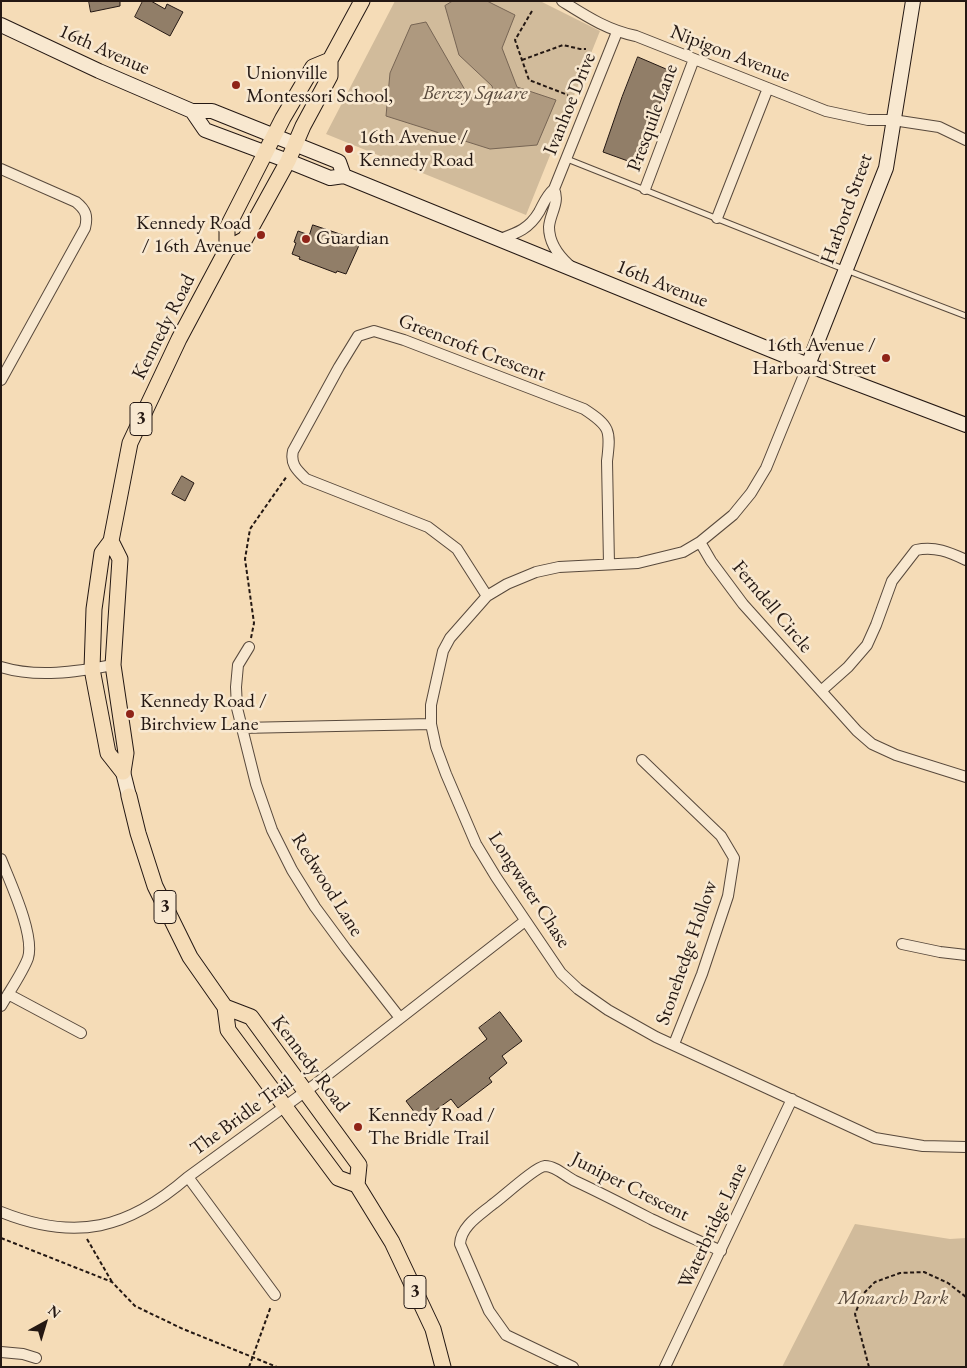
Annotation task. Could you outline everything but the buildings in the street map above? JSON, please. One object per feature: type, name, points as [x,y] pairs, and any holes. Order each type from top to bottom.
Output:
[{"type":"main road","name":"Kennedy Road","points":[[227,249],[245,240],[288,161],[330,76],[330,60],[362,1]]},
{"type":"main road","name":"Harbord Street","points":[[808,365],[886,168],[913,1]]},
{"type":"main road","name":"16th Avenue","points":[[2,28],[192,111],[212,111],[338,161],[344,176]]},
{"type":"main road","name":"Kennedy Road","points":[[123,772],[108,753],[92,669],[94,609],[102,553],[111,541],[130,442],[178,339],[227,249],[227,228],[265,152],[313,67],[330,60]]},
{"type":"main road","name":"16th Avenue","points":[[192,111],[205,130],[330,178],[344,176],[808,365],[966,425]]},
{"type":"main road","name":"Kennedy Road","points":[[111,541],[120,559],[112,665],[126,753],[123,772],[138,833],[155,886],[190,957],[225,1007],[228,1030],[338,1178],[357,1185]]},
{"type":"main road","name":"Kennedy Road","points":[[225,1007],[251,1017],[359,1165],[357,1185],[392,1242],[433,1329],[443,1367]]},
{"type":"street","name":"Nipigon Avenue","points":[[562,1],[617,32],[636,36],[826,111],[868,120],[893,120],[939,127],[966,140]]},
{"type":"street","name":"Ivanhoe Drive","points":[[500,239],[519,233],[531,224],[547,195],[554,189],[617,32]]},
{"type":"street","name":"Presquile Lane","points":[[645,190],[694,59]]},
{"type":"street","points":[[717,218],[768,88]]},
{"type":"street","points":[[1,169],[76,202],[85,209],[87,220],[85,228],[1,380]]},
{"type":"street","name":"Ivanhoe Drive","points":[[554,189],[557,197],[549,227],[552,243],[562,259],[573,269]]},
{"type":"street","name":"Greencroft Crescent","points":[[294,466],[292,459],[293,451],[353,341],[358,336],[368,332],[382,332],[584,409],[605,424],[608,431],[609,444],[606,461],[609,564]]},
{"type":"street","name":"Longwater Chase","points":[[808,365],[777,444],[766,468],[751,493],[733,515],[700,542],[683,552],[638,563],[559,567],[536,572],[507,584],[487,596],[450,638],[443,651],[431,705],[436,746],[476,844],[525,921],[550,953],[561,973],[578,989],[656,1036],[875,1138],[923,1146],[966,1147]]},
{"type":"street","points":[[294,466],[306,478],[428,527],[456,549],[487,596]]},
{"type":"street","name":"Ferndell Circle","points":[[700,542],[711,561],[743,604],[857,731],[872,744],[896,755],[966,777]]},
{"type":"street","points":[[820,691],[848,667],[866,645],[876,625],[892,581],[916,550],[936,548],[966,560]]},
{"type":"street","name":"Redwood Lane","points":[[248,647],[238,665],[237,708],[256,784],[272,830],[292,870],[315,907],[400,1018]]},
{"type":"street","points":[[1,667],[18,672],[76,672],[112,665]]},
{"type":"street","points":[[241,728],[432,724]]},
{"type":"street","name":"Stonehedge Hollow","points":[[642,760],[721,836],[734,858],[728,896],[702,974],[674,1044]]},
{"type":"street","points":[[1,859],[30,942],[28,959],[1,1006]]},
{"type":"street","name":"The Bridle Trail","points":[[1,1212],[34,1224],[56,1228],[94,1227],[130,1215],[170,1193],[188,1177],[283,1106],[305,1092],[525,921]]},
{"type":"street","points":[[902,944],[966,955]]},
{"type":"street","points":[[8,994],[81,1033]]},
{"type":"street","name":"Waterbridge Lane","points":[[665,1367],[792,1099]]},
{"type":"street","name":"Juniper Crescent","points":[[573,1367],[506,1335],[489,1310],[460,1244],[461,1235],[470,1224],[537,1169],[544,1166],[555,1168],[566,1177],[721,1251]]},
{"type":"street","points":[[188,1177],[275,1295]]},
{"type":"street","points":[[1,1352],[23,1354],[36,1358]]},
{"type":"lane","points":[[567,159],[966,316]]},
{"type":"path","points":[[532,11],[515,40],[529,80],[568,95]]},
{"type":"path","points":[[522,60],[563,45],[586,49]]},
{"type":"path","points":[[248,647],[254,623],[245,559],[250,529],[278,486],[294,466]]},
{"type":"path","points":[[81,1228],[112,1282],[135,1306],[277,1367]]},
{"type":"path","points":[[1,1238],[112,1282]]},
{"type":"path","points":[[869,1367],[856,1314],[862,1294],[875,1282],[900,1273],[924,1272],[948,1283],[966,1297]]},
{"type":"path","points":[[249,1367],[275,1295]]},
{"type":"green space","name":"Berczy Square","points":[[395,1],[540,1],[600,31],[526,215],[326,134]]},
{"type":"green space","name":"Monarch Park","points":[[855,1224],[950,1239],[966,1238],[966,1367],[782,1367]]},
{"type":"shaded area","points":[[453,1],[487,1],[515,15],[502,48],[517,87],[556,100],[537,145],[490,149],[386,116],[390,73],[411,25],[426,22],[469,97],[496,102],[492,86],[459,55],[445,6]]},
{"type":"place","name":"Unionville Montessori School,","points":[[236,85]]},
{"type":"place","name":"16th Avenue / Kennedy Road","points":[[349,149]]},
{"type":"place","name":"Kennedy Road / 16th Avenue","points":[[261,235]]},
{"type":"place","name":"Guardian","points":[[306,239]]},
{"type":"place","name":"16th Avenue / Harboard Street","points":[[886,358]]},
{"type":"place","name":"Kennedy Road / Birchview Lane","points":[[130,714]]},
{"type":"place","name":"Kennedy Road / The Bridle Trail","points":[[358,1127]]}]
